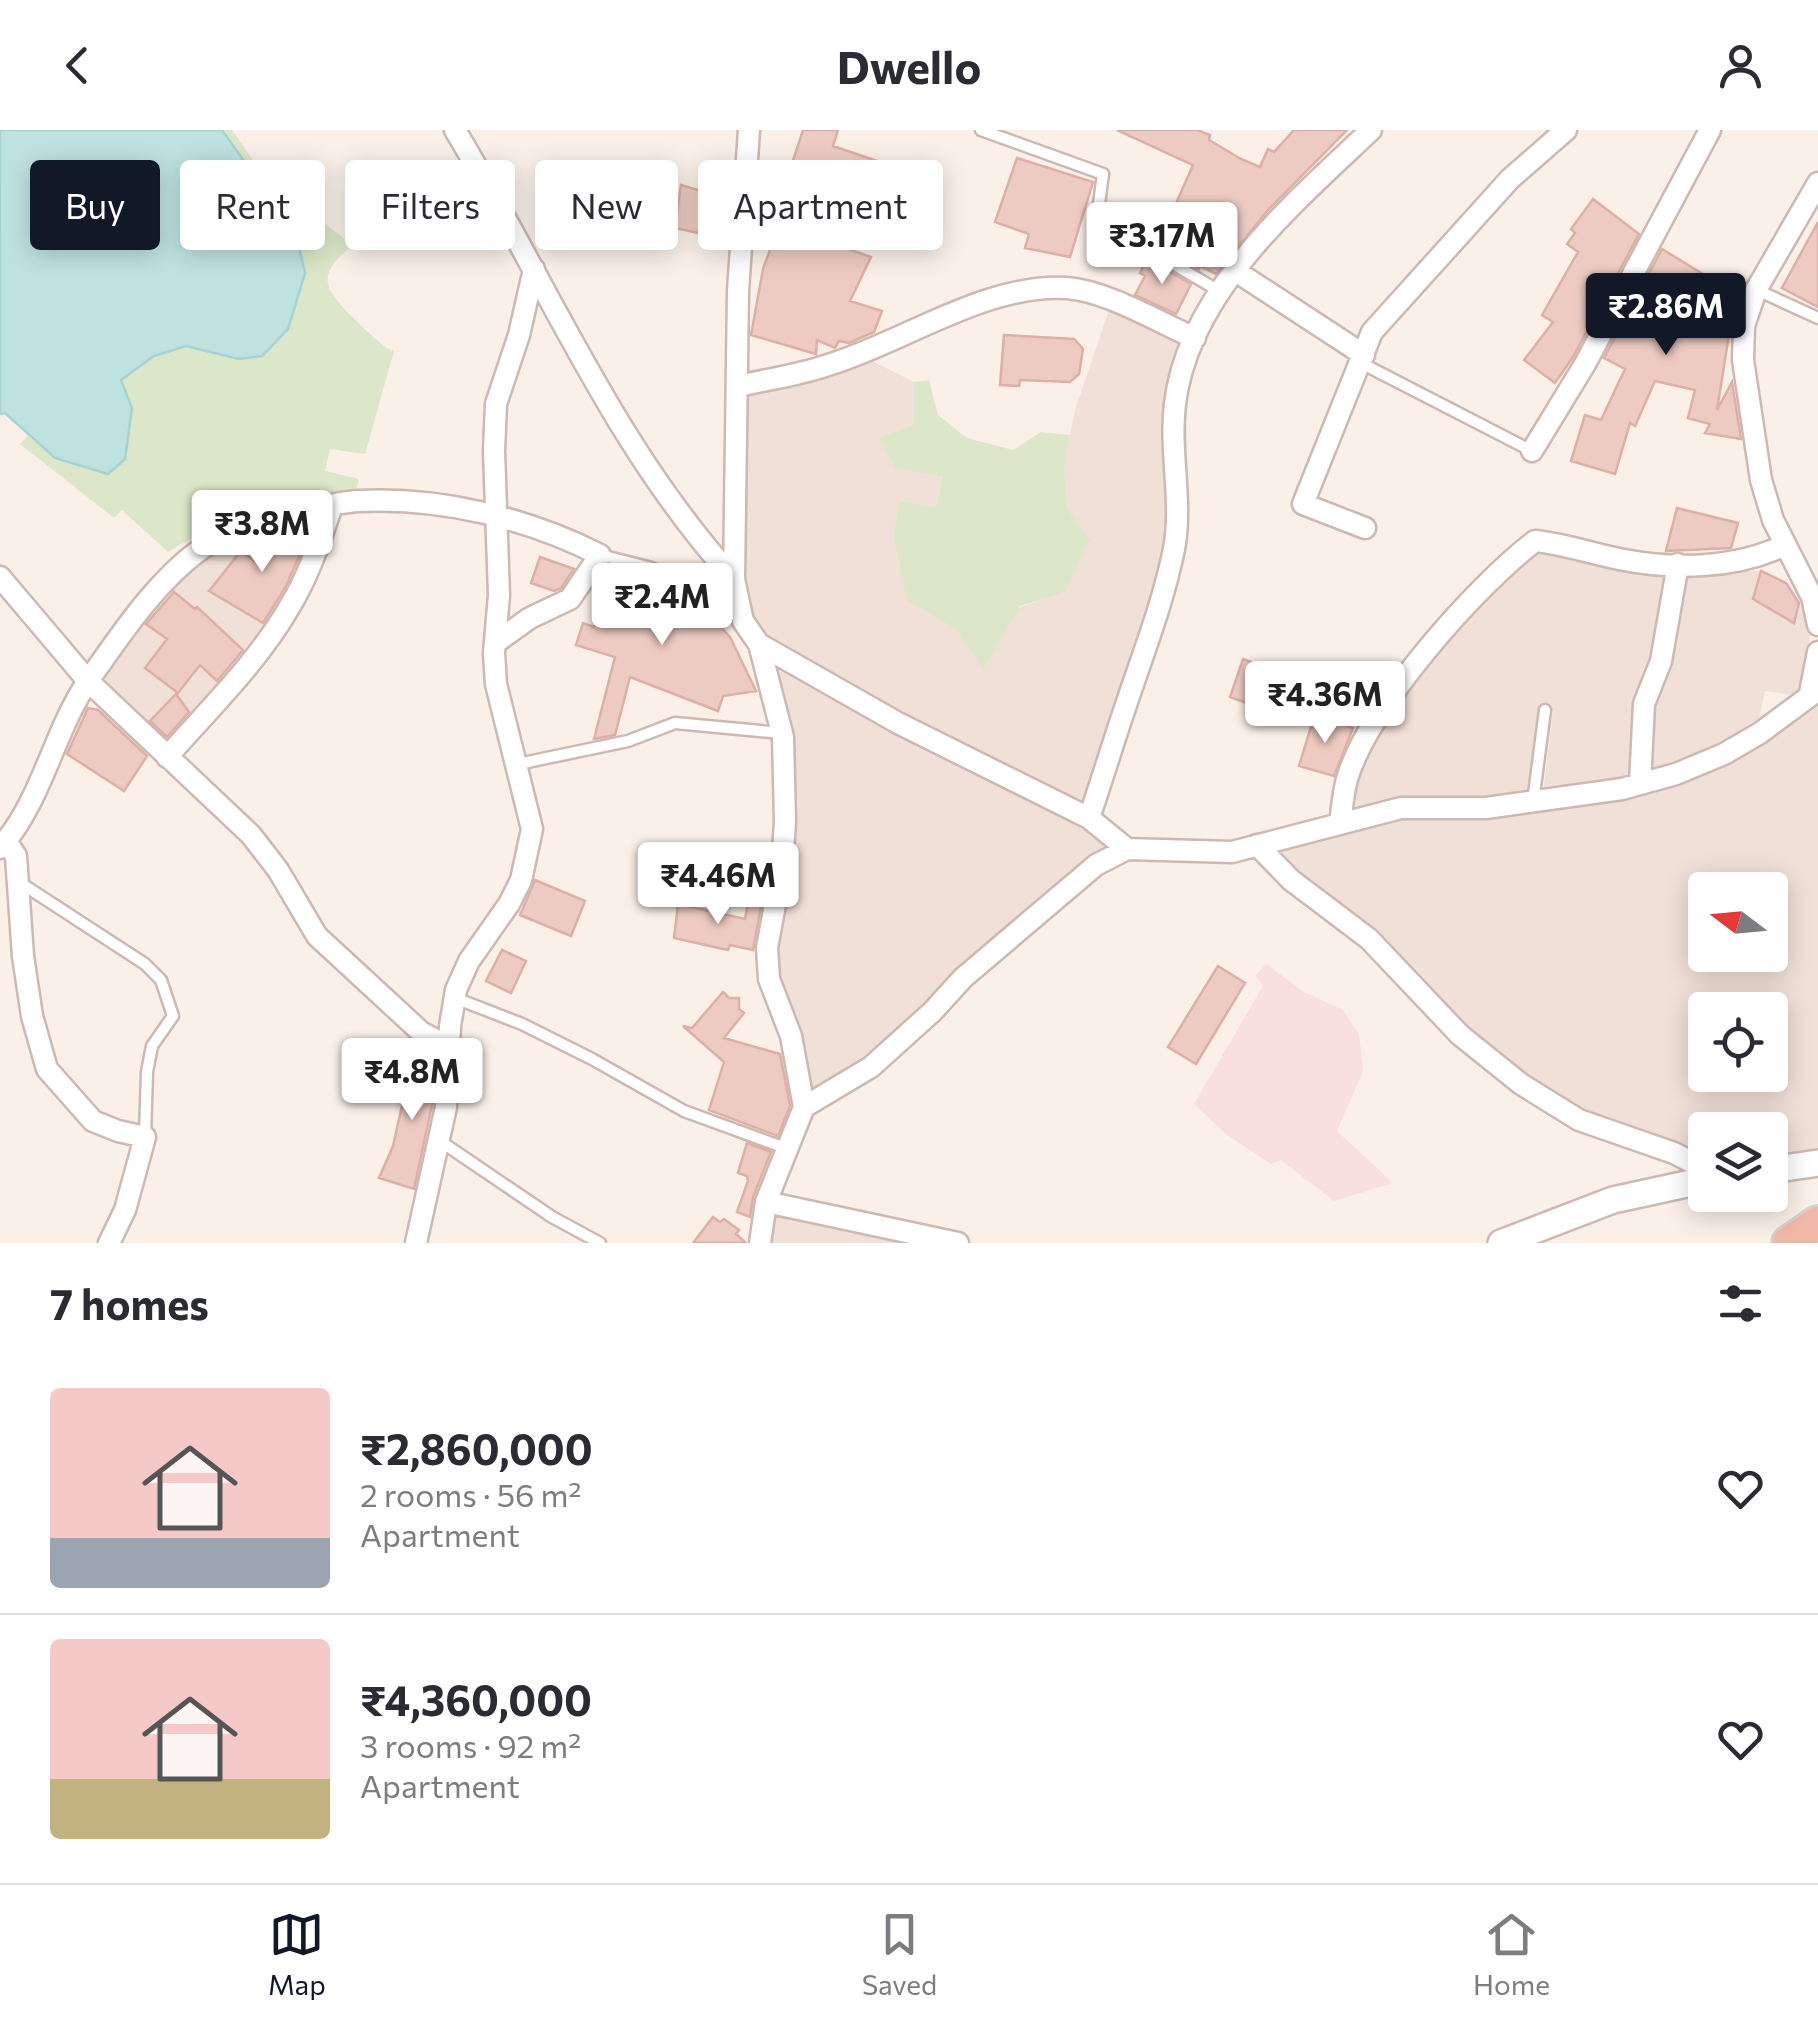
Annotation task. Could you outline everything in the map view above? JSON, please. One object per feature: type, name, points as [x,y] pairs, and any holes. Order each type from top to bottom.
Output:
[{"type":"highway","points":[[1789,1243],[1818,1223]]},
{"type":"street","points":[[455,130],[510,221],[627,437],[696,537],[728,573]]},
{"type":"street","points":[[749,130],[738,292],[739,386],[728,573],[743,622],[759,644],[782,733],[782,866],[767,948],[769,979],[791,1036],[804,1107],[766,1202],[760,1243]]},
{"type":"street","points":[[1088,818],[1166,586],[1175,542],[1174,405],[1196,338],[1234,270],[1371,130]]},
{"type":"street","points":[[1365,528],[1303,504],[1372,332],[1510,178],[1566,130]]},
{"type":"street","points":[[1532,451],[1585,364],[1710,130]]},
{"type":"street","points":[[1818,183],[1756,290],[1744,326],[1743,360],[1760,480],[1773,520],[1812,597],[1818,625]]},
{"type":"street","points":[[416,1243],[446,1107],[454,997],[469,961],[509,904],[528,855],[532,829],[496,684],[495,643],[499,595],[496,404],[519,335],[534,269]]},
{"type":"street","points":[[1234,270],[1363,359]]},
{"type":"street","points":[[739,386],[830,365],[892,337],[1026,290],[1070,288],[1112,301],[1196,338]]},
{"type":"street","points":[[109,1243],[125,1210],[145,1137],[118,1132],[93,1121],[47,1069],[32,1016],[23,956],[16,856],[3,844],[17,829],[59,734],[88,682],[170,574],[204,547],[261,521],[358,501],[496,514],[565,537],[600,555],[570,599],[530,618],[495,643]]},
{"type":"street","points":[[168,757],[252,660],[290,606],[311,564],[332,506]]},
{"type":"street","points":[[1340,824],[1347,779],[1386,704],[1444,631],[1513,558],[1536,541],[1631,561],[1678,564],[1722,564],[1759,557],[1785,545]]},
{"type":"street","points":[[1640,784],[1644,704],[1661,661],[1678,564]]},
{"type":"street","points":[[0,577],[88,682],[251,835],[278,870],[317,936],[420,1032],[449,1047]]},
{"type":"street","points":[[759,644],[898,723],[1088,818],[1127,849]]},
{"type":"street","points":[[804,1107],[871,1066],[933,1011],[963,978],[1096,865],[1127,849],[1232,852],[1401,808],[1486,808],[1533,803],[1676,774],[1724,754],[1760,733],[1814,692],[1818,652]]},
{"type":"street","points":[[1257,846],[1290,880],[1368,939],[1460,1035],[1521,1084],[1579,1120],[1688,1160]]},
{"type":"street","points":[[1788,1167],[1818,1163]]},
{"type":"street","points":[[1501,1243],[1613,1200],[1688,1184]]},
{"type":"street","points":[[766,1202],[958,1243]]},
{"type":"lane","points":[[981,130],[1104,174],[1097,219],[1219,291]]},
{"type":"lane","points":[[1756,290],[1818,318]]},
{"type":"lane","points":[[1363,359],[1532,451]]},
{"type":"lane","points":[[600,555],[690,582],[728,573]]},
{"type":"lane","points":[[1533,803],[1545,710]]},
{"type":"lane","points":[[518,764],[628,742],[676,723],[782,733]]},
{"type":"lane","points":[[18,881],[146,964],[161,980],[173,1016],[152,1046],[145,1137]]},
{"type":"lane","points":[[454,997],[575,1050],[684,1111],[788,1148]]},
{"type":"lane","points":[[439,1140],[552,1217],[600,1243]]},
{"type":"shaded area","points":[[1112,301],[1195,338],[1181,375],[1175,542],[1086,815],[1127,849],[933,1011],[804,1107],[769,979],[785,779],[743,621],[739,386],[868,348],[874,362],[914,382],[915,425],[942,475],[936,507],[899,501],[893,536],[907,599],[957,630],[1065,591],[1068,511],[1064,466],[1075,410]]},
{"type":"shaded area","points":[[282,522],[314,530],[304,564],[269,627],[166,748],[99,677],[170,589],[205,556]]},
{"type":"shaded area","points":[[1537,549],[1670,576],[1657,652],[1650,653],[1637,717],[1633,773],[1593,786],[1543,793],[1553,710],[1541,703],[1528,791],[1355,807],[1361,760],[1393,704],[1437,647]]},
{"type":"shaded area","points":[[1682,570],[1761,571],[1786,583],[1811,629],[1799,696],[1765,691],[1759,718],[1720,743],[1652,770],[1642,767],[1649,702]]},
{"type":"shaded area","points":[[1818,690],[1818,1163],[1788,1167],[1788,1112],[1688,1112],[1688,1161],[1521,1084],[1257,845],[1401,808],[1486,808],[1676,774]]},
{"type":"shaded area","points":[[1266,964],[1304,992],[1343,1010],[1359,1034],[1363,1071],[1337,1131],[1393,1183],[1334,1201],[1281,1160],[1271,1164],[1226,1134],[1194,1104],[1263,986],[1255,976]]},
{"type":"shaded area","points":[[777,1208],[920,1243],[766,1243]]},
{"type":"green space","points":[[222,130],[232,130],[253,160],[243,160]]},
{"type":"green space","points":[[325,224],[345,239],[348,250],[329,272],[331,291],[362,327],[394,351],[365,454],[330,449],[325,471],[359,479],[356,490],[306,496],[258,509],[168,552],[122,510],[114,518],[20,444],[28,436],[55,458],[128,428],[132,408],[121,380],[154,356],[186,346],[239,359],[288,329],[305,273],[300,250],[325,250]]},
{"type":"green space","points":[[929,380],[938,415],[967,438],[1013,450],[1041,432],[1070,435],[1064,466],[1068,511],[1090,540],[1065,592],[1020,606],[983,669],[957,630],[907,600],[893,536],[899,501],[936,507],[942,476],[896,468],[879,438],[914,425],[914,382]]},
{"type":"water","points":[[0,130],[222,130],[243,160],[180,160],[180,250],[300,250],[305,273],[288,329],[262,356],[239,359],[186,346],[154,356],[121,380],[132,408],[125,459],[108,474],[55,458],[5,413],[0,414]]},
{"type":"building","points":[[803,130],[838,130],[833,146],[874,160],[793,160]]},
{"type":"building","points":[[1117,130],[1197,130],[1260,167],[1268,149],[1274,152],[1294,130],[1347,130],[1268,210],[1216,274],[1200,266],[1199,269],[1155,243],[1158,237],[1154,236],[1168,207],[1174,208],[1193,165]]},
{"type":"building","points":[[1017,158],[1093,182],[1070,257],[1025,248],[1029,234],[995,222]]},
{"type":"building","points":[[681,185],[698,190],[698,233],[678,229]]},
{"type":"building","points":[[1593,199],[1639,234],[1555,383],[1524,360],[1553,322],[1542,315],[1578,252],[1567,244],[1575,233],[1571,229]]},
{"type":"building","points":[[1818,222],[1818,307],[1782,288]]},
{"type":"building","points":[[1662,249],[1739,296],[1717,410],[1732,382],[1741,439],[1705,433],[1710,424],[1688,418],[1695,390],[1655,381],[1635,426],[1630,423],[1615,474],[1571,461],[1585,415],[1601,420],[1625,369],[1604,358]]},
{"type":"building","points":[[770,250],[851,250],[871,257],[850,301],[882,311],[874,332],[849,343],[839,341],[835,348],[817,340],[816,354],[751,335]]},
{"type":"building","points":[[1147,259],[1191,284],[1176,314],[1135,295],[1145,276],[1140,273]]},
{"type":"building","points":[[1004,335],[1074,339],[1083,349],[1079,374],[1070,382],[1020,380],[1019,386],[1000,385]]},
{"type":"building","points":[[1677,508],[1738,523],[1731,548],[1666,551]]},
{"type":"building","points":[[300,526],[309,529],[301,552],[263,623],[209,591],[241,551],[261,566],[273,533]]},
{"type":"building","points":[[540,557],[574,569],[561,588],[554,591],[531,583]]},
{"type":"building","points":[[625,570],[657,580],[696,606],[698,602],[730,637],[756,691],[723,696],[718,711],[630,677],[615,735],[594,739],[615,657],[576,645],[583,623],[594,627]]},
{"type":"building","points":[[1761,571],[1786,583],[1799,603],[1794,623],[1753,599]]},
{"type":"building","points":[[174,592],[197,607],[243,650],[217,681],[200,665],[178,693],[145,668],[167,639],[146,624]]},
{"type":"building","points":[[1243,659],[1317,686],[1303,724],[1230,697]]},
{"type":"building","points":[[176,694],[189,712],[167,737],[150,721]]},
{"type":"building","points":[[88,708],[98,710],[147,756],[124,791],[67,754]]},
{"type":"building","points":[[1314,717],[1353,728],[1334,776],[1299,766]]},
{"type":"building","points":[[535,880],[585,901],[571,936],[520,915]]},
{"type":"building","points":[[749,898],[762,901],[753,950],[730,945],[728,950],[674,938],[678,904],[745,919]]},
{"type":"building","points":[[502,950],[526,961],[511,993],[486,981]]},
{"type":"building","points":[[1218,966],[1245,983],[1196,1064],[1168,1047]]},
{"type":"building","points":[[723,992],[729,998],[739,998],[739,1009],[744,1013],[724,1038],[780,1054],[790,1106],[778,1136],[709,1110],[724,1062],[683,1026],[692,1028]]},
{"type":"building","points":[[421,1048],[435,1055],[432,1105],[414,1189],[379,1178],[393,1146],[413,1056]]},
{"type":"building","points":[[747,1143],[771,1152],[753,1197],[750,1217],[737,1212],[748,1181],[747,1176],[738,1173]]},
{"type":"building","points":[[713,1217],[720,1222],[724,1219],[739,1230],[736,1234],[746,1243],[693,1243]]}]
